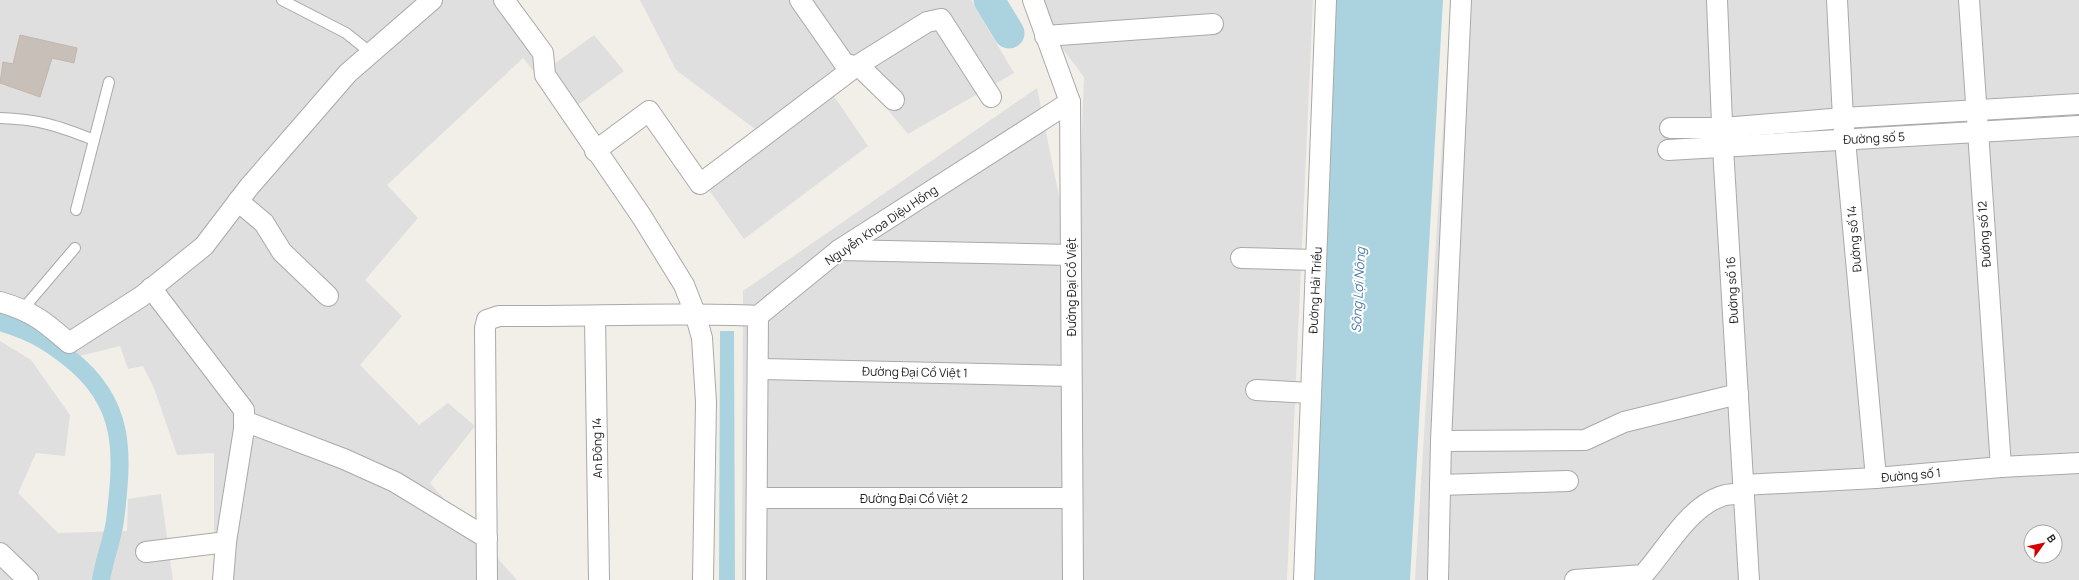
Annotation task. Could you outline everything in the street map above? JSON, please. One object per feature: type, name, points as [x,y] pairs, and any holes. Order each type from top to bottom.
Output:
[{"type":"street","points":[[0,302],[23,309],[47,324],[69,343],[151,288],[204,246],[238,201],[348,73],[432,0]]},
{"type":"street","points":[[504,0],[543,53],[545,75],[642,217],[684,285],[695,313],[702,338],[706,402],[703,580]]},
{"type":"street","points":[[800,0],[844,63],[862,70],[894,100]]},
{"type":"street","name":"Đường Đại Cồ Việt","points":[[1033,0],[1070,102],[1073,580]]},
{"type":"street","name":"Đường Hải Triều","points":[[1304,580],[1326,0]]},
{"type":"street","points":[[1438,580],[1441,441],[1461,0]]},
{"type":"street","name":"Đường số 16","points":[[1716,0],[1723,148],[1749,580]]},
{"type":"street","name":"Đường số 14","points":[[1837,0],[1843,118],[1876,478]]},
{"type":"street","name":"Đường số 12","points":[[1969,0],[2001,467]]},
{"type":"street","points":[[596,151],[648,111],[700,184],[855,67],[927,22],[941,18],[991,97]]},
{"type":"street","points":[[1045,36],[1212,24]]},
{"type":"street","name":"Nguyễn Khoa Diệu Hồng","points":[[758,316],[839,250],[1070,102]]},
{"type":"street","name":"Đường số 5","points":[[1670,128],[1723,128],[1843,118],[2079,104]]},
{"type":"street","name":"Đường số 5","points":[[1668,150],[1723,148],[2079,126]]},
{"type":"street","points":[[238,201],[264,223],[282,252],[328,296]]},
{"type":"street","points":[[839,250],[1071,255]]},
{"type":"street","points":[[1241,258],[1316,260]]},
{"type":"street","points":[[151,288],[244,410],[244,421],[226,542],[223,580]]},
{"type":"street","points":[[487,580],[485,328],[487,320],[499,316],[595,317],[695,313],[758,316],[756,580]]},
{"type":"street","name":"An Đông 14","points":[[595,317],[599,580]]},
{"type":"street","name":"Đường Đại Cồ Việt 1","points":[[758,370],[1071,376]]},
{"type":"street","points":[[1256,390],[1311,393]]},
{"type":"street","points":[[1441,441],[1585,440],[1624,422],[1738,394]]},
{"type":"street","points":[[244,421],[344,459],[396,482],[487,538]]},
{"type":"street","name":"Đường số 1","points":[[1574,580],[1643,575],[1659,558],[1683,524],[1705,505],[1723,496],[1744,489],[2001,467],[2079,463]]},
{"type":"street","points":[[1440,485],[1568,481]]},
{"type":"street","name":"Đường Đại Cồ Việt 2","points":[[757,498],[1072,498]]},
{"type":"street","points":[[146,552],[226,542]]},
{"type":"street","points":[[0,553],[28,580]]},
{"type":"lane","points":[[282,0],[346,33],[371,53]]},
{"type":"lane","points":[[76,210],[109,82]]},
{"type":"lane","points":[[0,118],[34,120],[60,126],[94,140]]},
{"type":"lane","points":[[23,309],[75,248]]},
{"type":"shaded area","points":[[0,0],[518,0],[508,6],[553,65],[594,35],[624,71],[567,113],[523,58],[387,185],[418,218],[365,280],[402,316],[360,365],[419,425],[448,403],[475,426],[430,483],[517,580],[214,580],[214,453],[177,455],[154,388],[143,366],[128,369],[120,346],[80,356],[43,317],[0,297]]},
{"type":"shaded area","points":[[640,0],[971,0],[1014,73],[908,134],[848,62],[823,80],[868,146],[744,239],[709,190],[763,135],[676,70]]},
{"type":"shaded area","points":[[1038,0],[1313,0],[1287,580],[742,580],[743,291],[1037,88],[1071,255],[1072,384],[1084,77],[1040,19]]},
{"type":"shaded area","points":[[1451,0],[2079,0],[2079,580],[1415,580]]},
{"type":"shaded area","points":[[0,341],[31,360],[70,415],[65,456],[36,453],[18,493],[58,533],[127,531],[128,499],[161,494],[173,580],[0,580]]},
{"type":"water","name":"Sông Lợi Nông","points":[[1335,0],[1443,0],[1410,580],[1310,580]]},
{"type":"water","points":[[720,331],[734,331],[735,580],[719,580]]},
{"type":"building","points":[[20,35],[77,48],[74,63],[52,58],[40,97],[0,83],[3,62],[13,64]]},
{"type":"waterway","points":[[989,0],[1009,33]]},
{"type":"waterway","points":[[0,322],[37,336],[69,358],[88,375],[102,393],[111,412],[117,431],[119,452],[118,497],[112,536],[101,580]]}]
